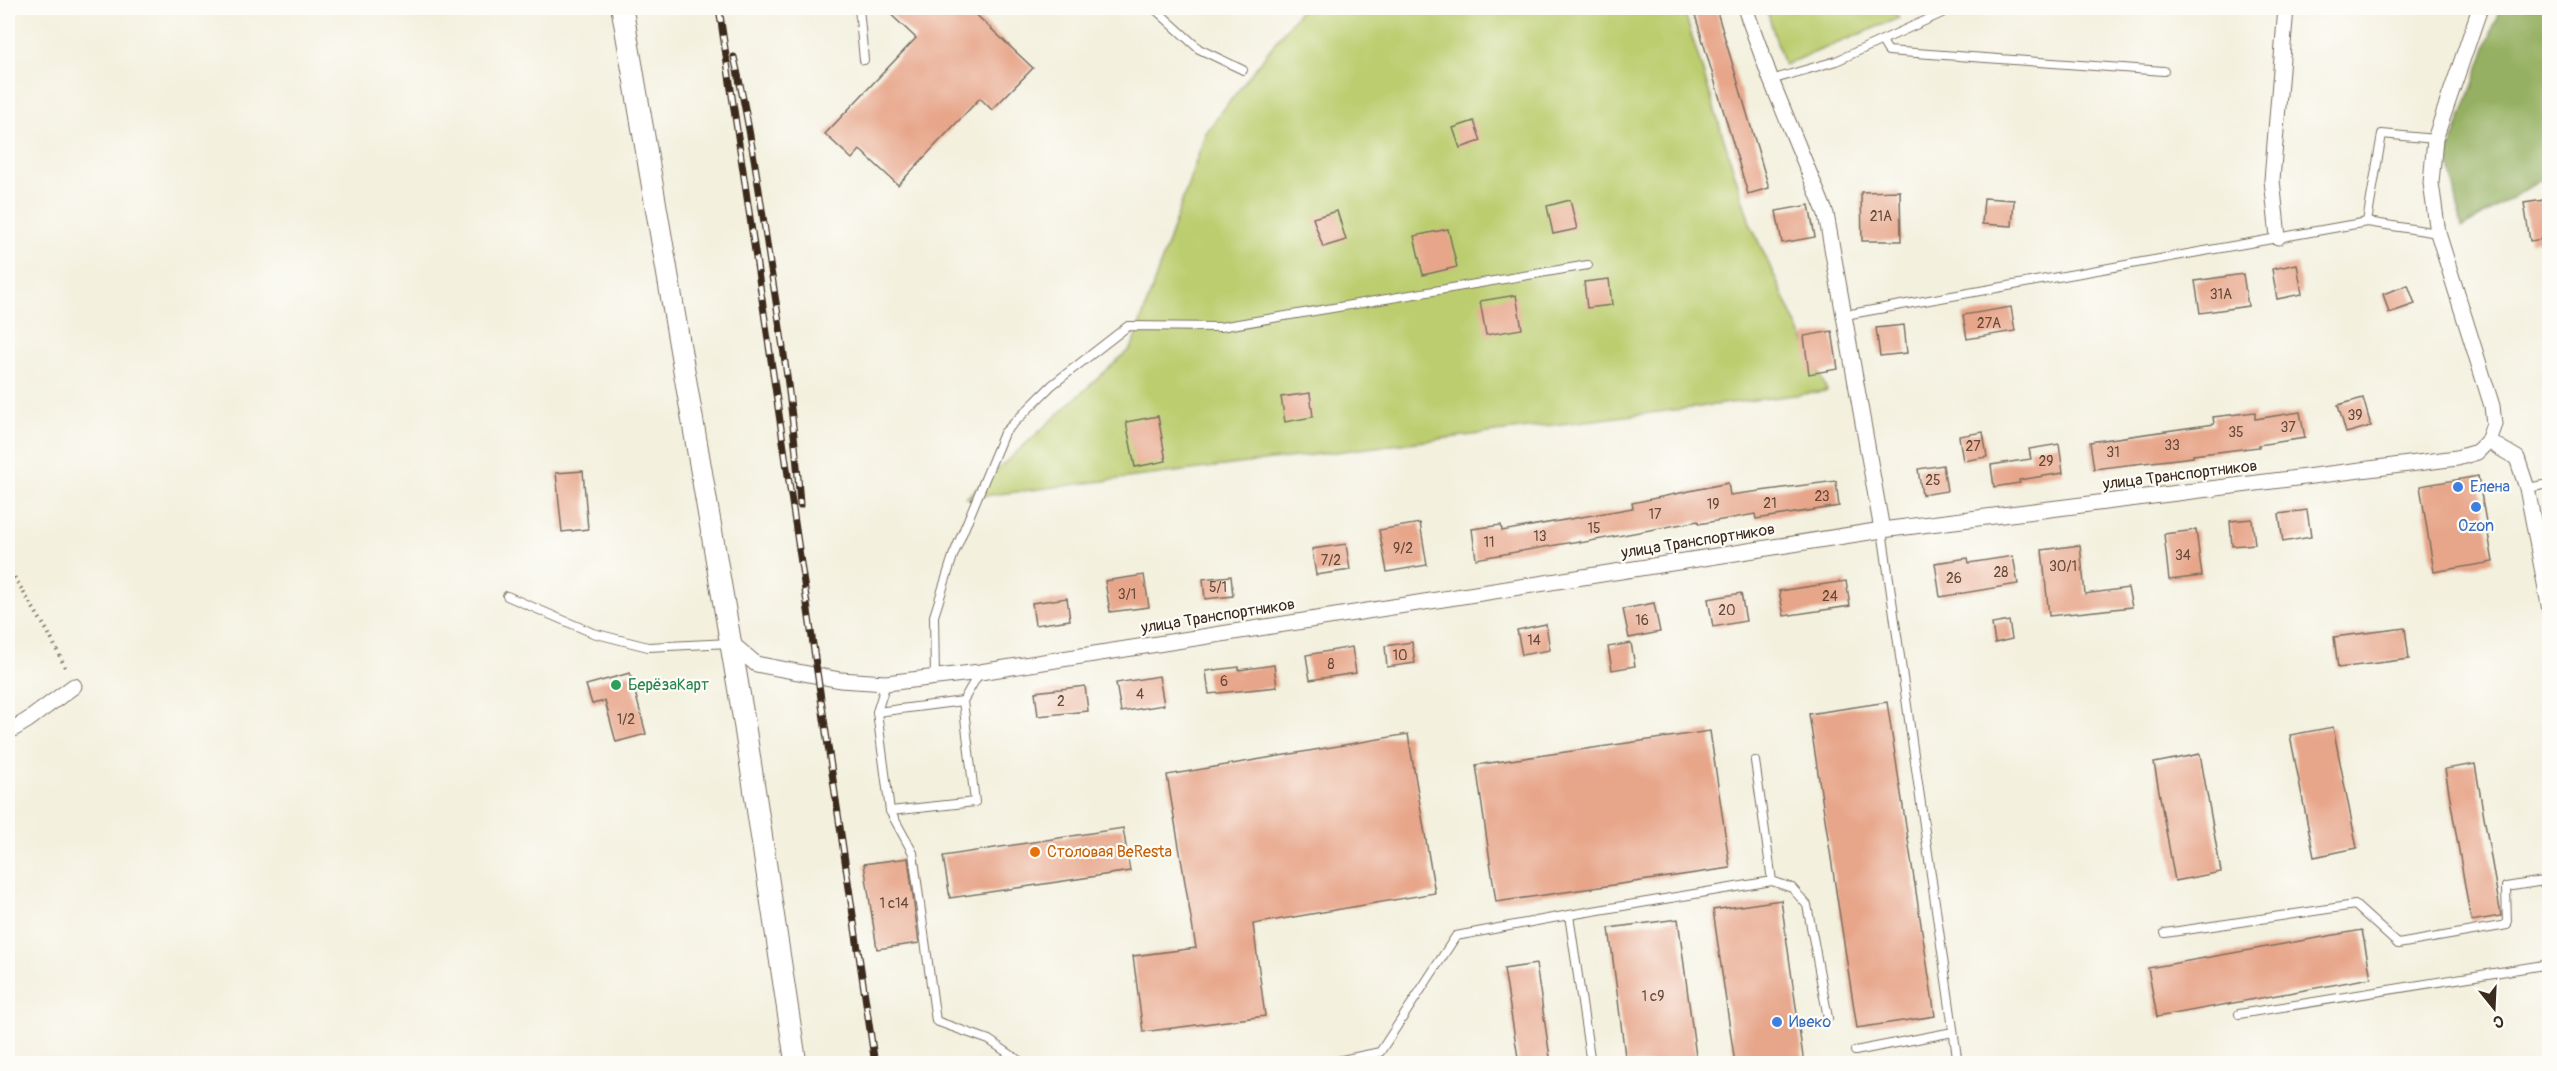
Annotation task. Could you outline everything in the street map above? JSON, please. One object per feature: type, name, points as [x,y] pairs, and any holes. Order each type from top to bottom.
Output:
[{"type":"street","points":[[622,8],[731,643],[796,1064]]},
{"type":"street","points":[[1746,8],[1770,80],[1826,214],[1882,531]]},
{"type":"street","points":[[2278,237],[2272,180],[2286,8]]},
{"type":"street","points":[[2480,8],[2435,139],[2431,183],[2438,233],[2493,406],[2494,424],[2488,441],[2517,458],[2527,488],[2550,610]]},
{"type":"street","name":"улица Транспортников","points":[[731,643],[756,664],[840,680],[886,683],[935,678],[1882,531],[2457,458],[2477,452],[2488,441]]},
{"type":"street","points":[[8,732],[74,686]]},
{"type":"lane","points":[[859,8],[864,60]]},
{"type":"lane","points":[[1154,8],[1199,49],[1243,70]]},
{"type":"lane","points":[[1770,80],[1836,61],[1953,8]]},
{"type":"lane","points":[[1881,40],[1888,51],[2164,71]]},
{"type":"lane","points":[[2367,222],[2382,134],[2435,139]]},
{"type":"lane","points":[[1845,315],[2367,222],[2438,233]]},
{"type":"lane","points":[[935,678],[934,616],[953,556],[1004,433],[1052,385],[1128,326],[1220,327],[1588,265]]},
{"type":"lane","points":[[2527,488],[2550,484]]},
{"type":"lane","points":[[1882,531],[1958,1064]]},
{"type":"lane","points":[[507,596],[593,633],[648,647],[731,643]]},
{"type":"lane","points":[[890,811],[975,802],[963,701],[980,672]]},
{"type":"lane","points":[[886,683],[877,712],[890,811],[913,853],[936,1021],[989,1040],[1024,1064]]},
{"type":"lane","points":[[877,712],[963,701]]},
{"type":"lane","points":[[1755,761],[1772,881]]},
{"type":"lane","points":[[2165,933],[2355,905],[2398,944],[2508,924],[2506,887],[2550,880]]},
{"type":"lane","points":[[1323,1064],[1380,1052],[1456,936],[1772,881],[1792,888],[1806,905],[1828,1018]]},
{"type":"lane","points":[[1569,915],[1591,1064]]},
{"type":"lane","points":[[2239,1014],[2550,964]]},
{"type":"lane","points":[[1855,1051],[1953,1032]]},
{"type":"path","points":[[8,567],[48,632],[74,686]]},
{"type":"green space","points":[[1302,8],[1683,8],[1750,223],[1827,391],[966,498],[1132,347],[1206,132]]},
{"type":"green space","points":[[1766,8],[1891,8],[1899,18],[1784,65]]},
{"type":"green space","points":[[2500,8],[2549,8],[2549,175],[2462,228],[2448,155]]},
{"type":"building","points":[[884,8],[969,8],[1033,68],[992,110],[980,98],[898,185],[860,150],[852,159],[825,134],[916,38]]},
{"type":"building","points":[[1693,8],[1716,8],[1769,188],[1748,194]]},
{"type":"building","points":[[1474,121],[1481,141],[1460,148],[1453,128]]},
{"type":"building","points":[[1900,191],[1901,241],[1862,241],[1861,192]]},
{"type":"building","points":[[1984,198],[2014,200],[2012,226],[1982,224]]},
{"type":"building","points":[[2550,199],[2550,238],[2530,241],[2524,203]]},
{"type":"building","points":[[1570,200],[1577,229],[1553,234],[1547,206]]},
{"type":"building","points":[[1809,205],[1815,237],[1782,243],[1776,211]]},
{"type":"building","points":[[1337,211],[1346,240],[1323,247],[1313,218]]},
{"type":"building","points":[[1448,229],[1457,267],[1423,275],[1414,236]]},
{"type":"building","points":[[2297,264],[2302,294],[2277,299],[2272,269]]},
{"type":"building","points":[[2243,274],[2248,306],[2200,313],[2195,281]]},
{"type":"building","points":[[1609,279],[1612,305],[1587,308],[1584,282]]},
{"type":"building","points":[[2408,285],[2415,304],[2389,313],[2383,294]]},
{"type":"building","points":[[1516,295],[1522,329],[1486,335],[1480,301]]},
{"type":"building","points":[[2011,307],[2015,331],[1967,339],[1963,315]]},
{"type":"building","points":[[1904,325],[1907,353],[1880,356],[1876,328]]},
{"type":"building","points":[[1832,331],[1838,369],[1809,374],[1804,336]]},
{"type":"building","points":[[1310,393],[1313,417],[1285,422],[1281,397]]},
{"type":"building","points":[[2363,398],[2371,426],[2346,433],[2338,405]]},
{"type":"building","points":[[2255,412],[2255,419],[2300,412],[2305,438],[2258,445],[2259,447],[2193,455],[2193,457],[2094,469],[2090,442],[2214,424],[2213,417]]},
{"type":"building","points":[[1158,416],[1166,461],[1135,467],[1126,422]]},
{"type":"building","points":[[1983,432],[1987,457],[1963,461],[1959,436]]},
{"type":"building","points":[[2059,444],[2063,473],[2019,480],[2020,483],[1994,487],[1991,465],[2031,459],[2029,449]]},
{"type":"building","points":[[1943,465],[1947,491],[1922,495],[1918,469]]},
{"type":"building","points":[[583,471],[588,529],[562,532],[556,473]]},
{"type":"building","points":[[2478,476],[2493,562],[2434,572],[2420,486]]},
{"type":"building","points":[[1836,481],[1839,506],[1756,519],[1755,514],[1699,524],[1698,521],[1476,559],[1472,529],[1501,525],[1502,531],[1633,508],[1632,503],[1728,483],[1730,495]]},
{"type":"building","points":[[2307,510],[2311,537],[2283,542],[2279,514]]},
{"type":"building","points":[[2252,519],[2255,544],[2232,546],[2230,521]]},
{"type":"building","points":[[1420,523],[1427,565],[1387,572],[1379,530]]},
{"type":"building","points":[[2196,530],[2202,576],[2169,580],[2164,534]]},
{"type":"building","points":[[1346,544],[1350,570],[1316,575],[1312,549]]},
{"type":"building","points":[[2080,545],[2085,594],[2128,588],[2132,607],[2049,616],[2042,550]]},
{"type":"building","points":[[2013,556],[2018,584],[1940,597],[1935,563],[1968,558],[1969,563]]},
{"type":"building","points":[[1144,575],[1149,607],[1110,612],[1105,581]]},
{"type":"building","points":[[1231,576],[1233,596],[1205,599],[1203,579]]},
{"type":"building","points":[[1846,581],[1850,606],[1784,616],[1779,591]]},
{"type":"building","points":[[1741,593],[1746,621],[1713,627],[1708,599]]},
{"type":"building","points":[[1067,598],[1070,620],[1035,625],[1032,603]]},
{"type":"building","points":[[1654,603],[1660,632],[1629,638],[1623,609]]},
{"type":"building","points":[[2009,621],[2012,639],[1995,643],[1992,624]]},
{"type":"building","points":[[1546,624],[1550,650],[1522,655],[1517,630]]},
{"type":"building","points":[[2405,628],[2409,659],[2338,668],[2334,637]]},
{"type":"building","points":[[1412,642],[1415,663],[1387,667],[1385,646]]},
{"type":"building","points":[[1631,643],[1635,666],[1612,670],[1608,647]]},
{"type":"building","points":[[1352,647],[1356,673],[1310,680],[1306,655]]},
{"type":"building","points":[[1274,665],[1277,687],[1209,694],[1206,671],[1239,667],[1239,670]]},
{"type":"building","points":[[630,673],[646,734],[616,742],[605,701],[592,704],[586,685]]},
{"type":"building","points":[[1159,676],[1164,705],[1121,712],[1116,683]]},
{"type":"building","points":[[1085,686],[1088,711],[1038,716],[1035,692]]},
{"type":"building","points":[[1887,702],[1935,1016],[1857,1028],[1809,714]]},
{"type":"building","points":[[2333,727],[2357,848],[2314,857],[2290,735]]},
{"type":"building","points":[[1710,731],[1730,868],[1496,902],[1476,765]]},
{"type":"building","points":[[1408,734],[1435,893],[1253,924],[1265,1016],[1143,1032],[1133,956],[1196,948],[1167,775]]},
{"type":"building","points":[[2200,754],[2221,872],[2175,881],[2154,763]]},
{"type":"building","points":[[2475,764],[2501,916],[2471,921],[2445,769]]},
{"type":"building","points":[[1123,828],[1130,871],[950,898],[943,856]]},
{"type":"building","points":[[908,858],[919,943],[877,949],[864,864]]},
{"type":"building","points":[[1781,900],[1804,1064],[1735,1064],[1713,910]]},
{"type":"building","points":[[1678,919],[1697,1064],[1626,1064],[1609,928]]},
{"type":"building","points":[[2362,930],[2371,978],[2157,1017],[2148,968]]},
{"type":"building","points":[[1536,964],[1551,1064],[1519,1064],[1504,969]]},
{"type":"railway","points":[[719,8],[875,1064]]},
{"type":"railway","points":[[734,57],[754,160],[779,324],[792,414],[800,505]]},
{"type":"place","name":"Елена","points":[[2458,487]]},
{"type":"place","name":"Ozon","points":[[2476,507]]},
{"type":"place","name":"БерёзаКарт","points":[[616,685]]},
{"type":"place","name":"Столовая BeResta","points":[[1035,852]]},
{"type":"place","name":"Ивеко","points":[[1777,1022]]}]
